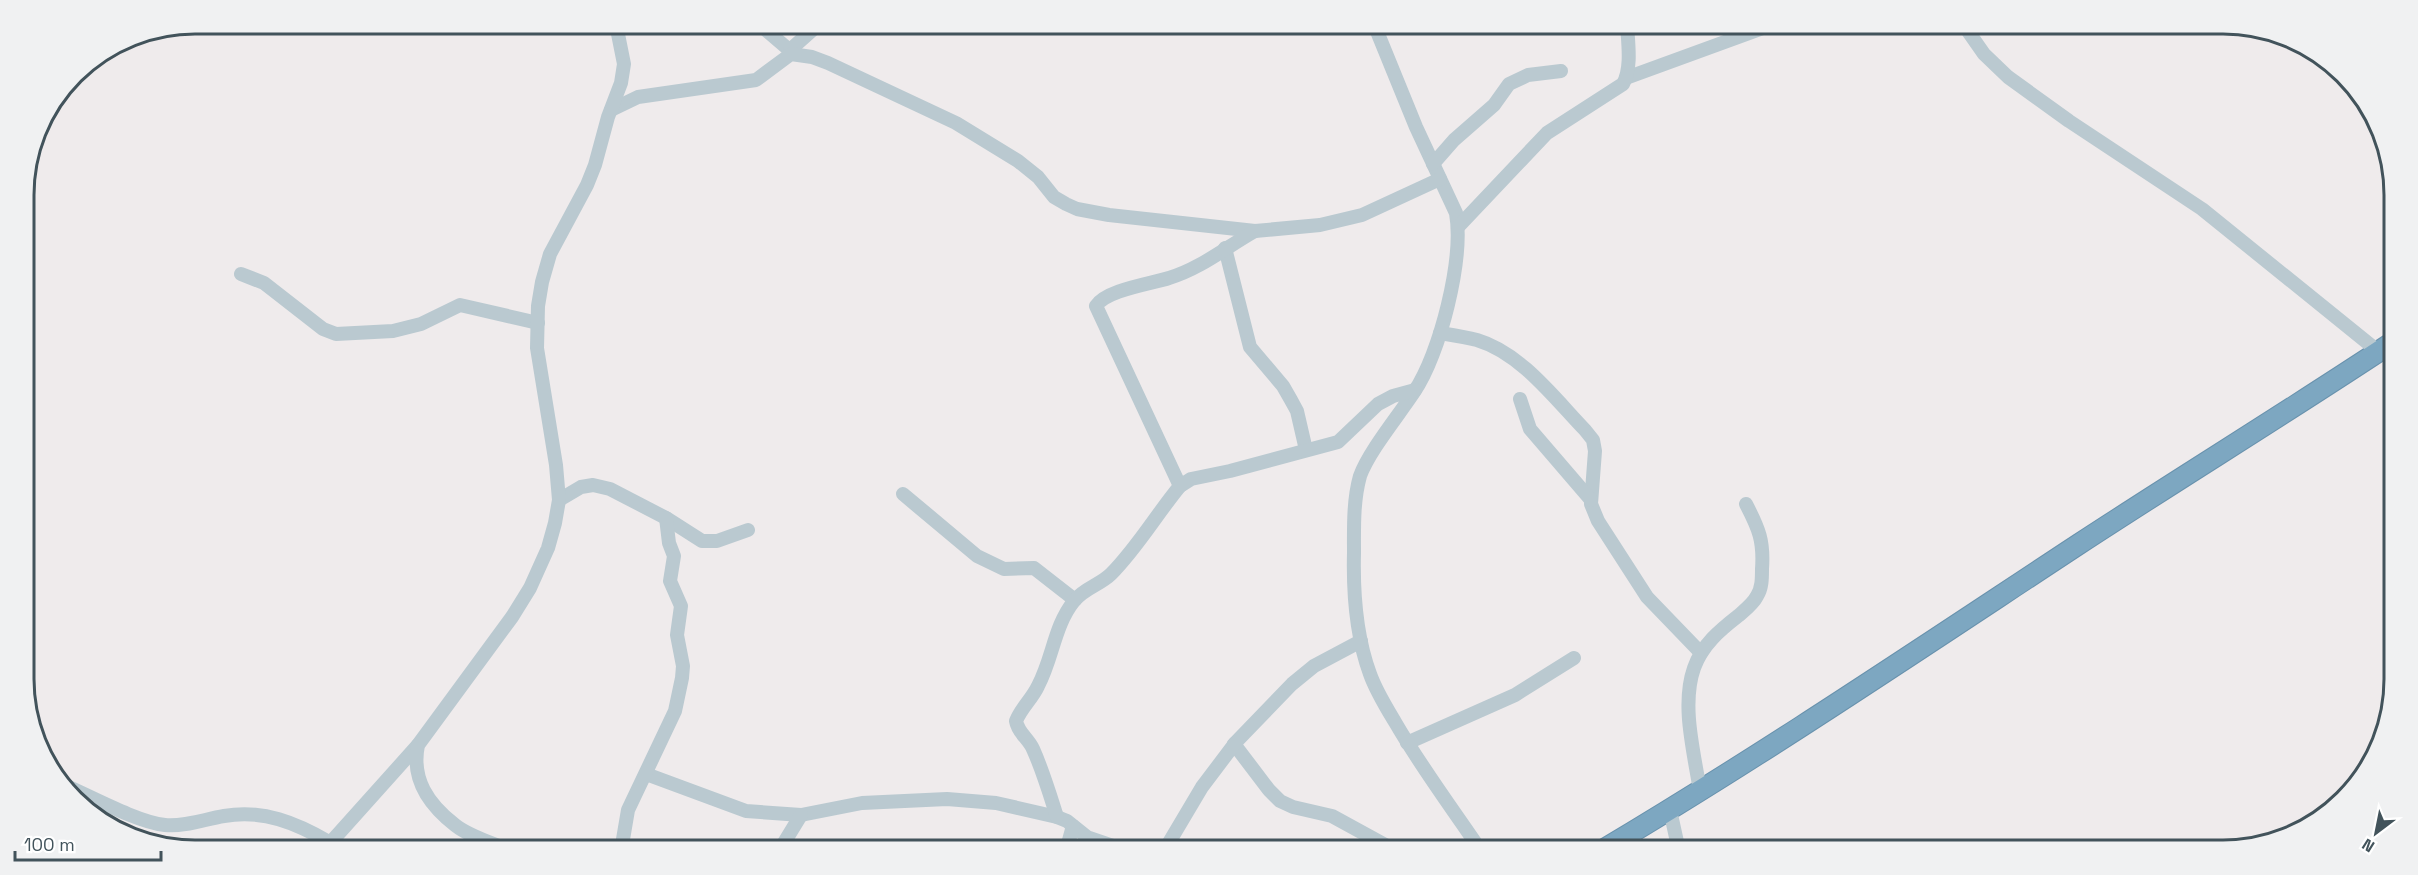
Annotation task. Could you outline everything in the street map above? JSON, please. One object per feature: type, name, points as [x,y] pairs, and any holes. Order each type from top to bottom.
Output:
[{"type":"highway","points":[[1620,840],[1670,810],[2384,348]]},
{"type":"street","points":[[332,840],[418,745],[512,617],[530,588],[548,548],[559,500],[556,465],[537,348],[542,282],[550,254],[596,165],[623,74],[619,35]]},
{"type":"street","points":[[772,35],[792,52],[828,63],[956,123],[1018,161],[1038,177],[1054,197],[1077,209],[1109,215],[1256,231],[1341,221],[1371,211],[1440,178]]},
{"type":"street","points":[[611,110],[638,97],[756,80],[792,52],[808,35]]},
{"type":"street","points":[[1378,35],[1416,127],[1456,213],[1458,227],[1449,295],[1440,333],[1427,370],[1380,441],[1361,475],[1354,511],[1353,569],[1357,625],[1370,675],[1407,743],[1473,840]]},
{"type":"street","points":[[1626,78],[1628,35]]},
{"type":"street","points":[[1458,227],[1547,133],[1618,88],[1626,78],[1744,35]]},
{"type":"street","points":[[1971,35],[1984,54],[2008,77],[2069,121],[2202,209],[2384,346]]},
{"type":"street","points":[[1433,164],[1454,140],[1494,105],[1509,84],[1528,75],[1561,71]]},
{"type":"street","points":[[623,74],[638,97]]},
{"type":"street","points":[[1180,486],[1096,306],[1099,301],[1115,294],[1183,272],[1256,231]]},
{"type":"street","points":[[1226,248],[1250,347],[1282,386],[1297,411],[1306,450]]},
{"type":"street","points":[[241,274],[264,283],[323,329],[336,334],[393,331],[421,324],[460,305],[538,323]]},
{"type":"street","points":[[1440,333],[1478,340],[1498,350],[1520,365],[1585,430],[1593,440],[1595,451],[1593,512],[1647,597],[1701,653]]},
{"type":"street","points":[[1057,817],[1037,758],[1030,743],[1019,731],[1016,721],[1038,686],[1058,630],[1075,600],[1083,591],[1115,569],[1180,486],[1191,479],[1338,442],[1378,404],[1393,396],[1415,390]]},
{"type":"street","points":[[1520,399],[1530,429],[1592,500]]},
{"type":"street","points":[[559,500],[581,487],[594,485],[610,489],[666,518],[702,541],[717,541],[748,530]]},
{"type":"street","points":[[903,494],[984,560],[1004,569],[1034,568],[1075,600]]},
{"type":"street","points":[[1700,790],[1692,739],[1689,694],[1694,667],[1701,653],[1720,630],[1754,601],[1761,585],[1763,546],[1760,531],[1746,504]]},
{"type":"street","points":[[623,840],[628,810],[675,711],[682,678],[683,666],[676,635],[681,602],[670,581],[674,556],[669,543],[666,518]]},
{"type":"street","points":[[1171,840],[1202,787],[1234,744],[1306,672],[1361,641]]},
{"type":"street","points":[[1407,743],[1515,695],[1574,658]]},
{"type":"street","points":[[1234,744],[1280,801],[1293,807],[1332,816],[1375,840]]},
{"type":"street","points":[[418,745],[415,761],[422,789],[456,827],[486,840]]},
{"type":"street","points":[[646,774],[746,811],[801,815],[862,803],[947,799],[996,803],[1057,817],[1087,837],[1096,840]]},
{"type":"street","points":[[81,792],[152,824],[184,825],[225,816],[257,814],[303,827],[318,840]]},
{"type":"street","points":[[1670,810],[1677,840]]},
{"type":"street","points":[[786,840],[801,815]]},
{"type":"street","points":[[1069,840],[1073,826]]}]
